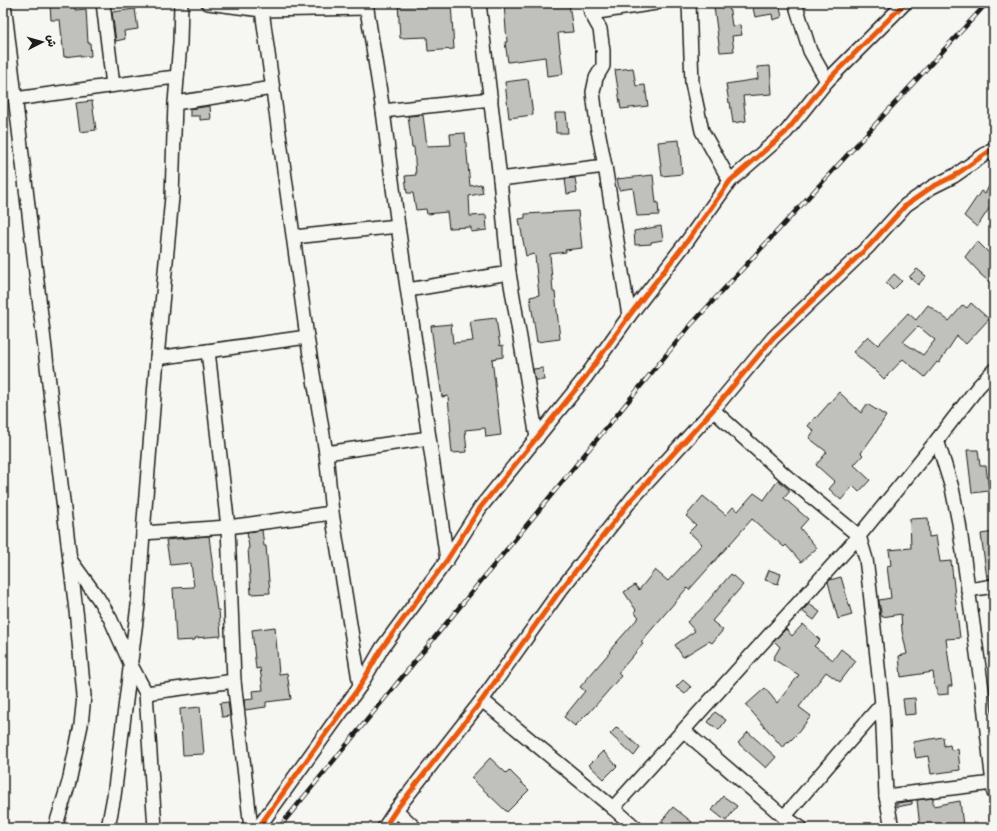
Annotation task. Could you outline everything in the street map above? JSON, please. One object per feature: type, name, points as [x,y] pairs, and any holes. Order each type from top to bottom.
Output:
[{"type":"street","points":[[4,3],[82,663],[84,696],[81,725],[69,782],[55,828]]},
{"type":"street","points":[[103,3],[113,85]]},
{"type":"street","points":[[108,828],[114,796],[138,605],[157,358],[172,197],[175,103],[180,44],[181,3]]},
{"type":"street","points":[[208,3],[262,10],[366,6],[383,111],[398,226],[447,560]]},
{"type":"street","points":[[479,3],[500,179],[509,273],[537,438]]},
{"type":"street","points":[[629,316],[597,125],[593,92],[596,78],[603,66],[603,51],[600,29],[590,8],[656,3]]},
{"type":"street","points":[[689,3],[692,83],[702,131],[730,181]]},
{"type":"street","points":[[796,3],[810,51],[827,81]]},
{"type":"street","points":[[258,828],[360,686],[382,648],[447,560],[480,508],[585,378],[629,316],[688,240],[730,181],[786,132],[827,81],[905,3]]},
{"type":"street","points":[[262,10],[307,337],[326,453],[332,513],[360,686]]},
{"type":"street","points":[[15,99],[177,77]]},
{"type":"street","points":[[175,103],[273,88]]},
{"type":"street","points":[[383,111],[491,99]]},
{"type":"street","points":[[384,828],[396,810],[482,700],[560,592],[632,499],[713,410],[773,338],[869,246],[906,205],[932,187],[954,176],[994,149]]},
{"type":"street","points":[[500,179],[605,166]]},
{"type":"street","points":[[294,237],[398,226]]},
{"type":"street","points":[[408,290],[509,273]]},
{"type":"street","points":[[157,358],[307,337]]},
{"type":"street","points":[[208,351],[228,527],[234,681],[251,828]]},
{"type":"street","points":[[614,808],[859,536],[978,387],[994,370]]},
{"type":"street","points":[[713,410],[786,476],[859,536],[866,559],[870,591],[882,704],[886,796],[892,828]]},
{"type":"street","points":[[326,453],[429,438]]},
{"type":"street","points":[[886,796],[993,788],[984,704],[959,523],[952,488],[937,440]]},
{"type":"street","points":[[143,533],[228,527],[332,513]]},
{"type":"street","points":[[70,560],[98,598],[110,618],[131,665],[146,693],[155,828]]},
{"type":"street","points":[[968,590],[994,586]]},
{"type":"street","points":[[146,693],[234,681]]},
{"type":"street","points":[[482,700],[614,808],[636,828]]},
{"type":"street","points":[[784,817],[882,704]]},
{"type":"street","points":[[684,731],[784,817],[801,828]]},
{"type":"street","points":[[396,810],[414,828]]},
{"type":"building","points":[[60,3],[75,3],[75,10],[86,9],[88,43],[90,43],[91,56],[80,57],[80,55],[64,57],[60,20],[51,20],[50,5],[60,5]]},
{"type":"building","points":[[398,3],[451,3],[454,49],[428,51],[427,37],[400,38]]},
{"type":"building","points":[[569,3],[573,32],[558,33],[563,74],[547,76],[545,57],[508,62],[505,42],[507,42],[504,4]]},
{"type":"building","points":[[752,3],[779,3],[782,17],[773,20],[772,14],[755,17]]},
{"type":"building","points":[[729,5],[732,26],[740,25],[742,35],[732,36],[734,51],[720,52],[714,7]]},
{"type":"building","points":[[135,9],[138,29],[124,31],[125,39],[116,41],[112,12]]},
{"type":"building","points":[[770,66],[772,94],[743,96],[746,121],[733,123],[726,84],[758,79],[757,67]]},
{"type":"building","points":[[633,68],[636,86],[645,85],[648,106],[621,109],[615,70]]},
{"type":"building","points":[[528,79],[533,115],[509,118],[505,82]]},
{"type":"building","points":[[92,101],[96,130],[80,132],[76,103]]},
{"type":"building","points":[[210,106],[211,119],[200,120],[200,116],[190,116],[190,109]]},
{"type":"building","points":[[555,113],[566,113],[568,133],[556,133]]},
{"type":"building","points":[[423,115],[427,146],[451,145],[450,134],[465,133],[470,186],[481,184],[483,193],[469,196],[470,216],[486,215],[487,230],[471,232],[471,227],[449,228],[447,212],[427,214],[426,209],[416,210],[413,193],[407,193],[405,176],[416,175],[414,147],[412,147],[408,116]]},
{"type":"building","points":[[679,140],[682,174],[662,176],[658,142]]},
{"type":"building","points":[[653,175],[659,215],[637,216],[633,188],[619,190],[617,179]]},
{"type":"building","points":[[994,176],[994,201],[977,227],[964,216],[981,191],[985,194]]},
{"type":"building","points":[[575,178],[577,192],[567,194],[565,179]]},
{"type":"building","points":[[578,211],[582,248],[550,254],[553,292],[555,292],[560,339],[537,342],[530,297],[539,295],[535,256],[534,254],[526,256],[519,219],[525,218],[525,214]]},
{"type":"building","points":[[661,226],[663,240],[651,242],[651,244],[635,245],[634,231]]},
{"type":"building","points":[[977,241],[994,258],[994,286],[980,274],[965,257]]},
{"type":"building","points":[[917,269],[926,276],[918,285],[909,277]]},
{"type":"building","points":[[894,274],[902,281],[893,290],[886,283]]},
{"type":"building","points":[[971,303],[989,319],[966,344],[957,336],[939,363],[937,362],[925,377],[903,359],[884,379],[853,352],[868,336],[878,345],[908,313],[916,320],[928,305],[949,321],[963,305],[967,308]],"holes":[[[918,326],[935,340],[923,355],[903,342]]]},
{"type":"building","points":[[496,318],[500,346],[503,345],[503,357],[492,359],[501,435],[486,437],[485,428],[465,430],[467,452],[452,453],[448,396],[442,397],[431,326],[451,324],[453,343],[473,341],[470,321]]},
{"type":"building","points":[[543,368],[544,380],[535,380],[533,369]]},
{"type":"building","points":[[839,392],[861,413],[867,404],[886,416],[861,453],[863,455],[854,465],[870,480],[859,492],[853,486],[841,500],[829,489],[835,482],[816,465],[827,452],[809,438],[814,431],[808,426]]},
{"type":"building","points":[[967,450],[978,450],[980,466],[986,466],[989,491],[972,493]]},
{"type":"building","points":[[778,480],[790,491],[784,498],[808,519],[800,528],[817,548],[801,562],[786,545],[784,547],[752,519],[689,590],[687,588],[641,642],[643,644],[618,673],[621,676],[588,714],[575,726],[564,717],[585,691],[580,687],[639,617],[634,612],[636,610],[624,592],[635,585],[639,590],[655,570],[668,581],[702,544],[689,532],[696,525],[686,516],[703,496],[726,515],[733,507],[738,511],[754,493],[764,500]]},
{"type":"building","points":[[928,518],[929,537],[936,536],[940,562],[951,561],[960,638],[946,639],[952,686],[948,686],[948,694],[937,695],[933,672],[901,677],[899,656],[907,654],[902,631],[901,614],[882,617],[879,602],[879,600],[891,598],[887,566],[891,565],[889,550],[911,548],[910,519]]},
{"type":"building","points":[[262,530],[264,546],[266,546],[270,593],[251,594],[247,532]]},
{"type":"building","points":[[994,532],[994,578],[987,579],[981,534]]},
{"type":"building","points":[[209,536],[221,636],[176,641],[173,588],[194,587],[191,563],[170,565],[166,540]]},
{"type":"building","points":[[769,570],[781,574],[778,584],[765,580]]},
{"type":"building","points":[[731,574],[743,585],[712,621],[723,630],[712,643],[709,641],[683,657],[675,645],[695,631],[687,622],[700,610]]},
{"type":"building","points":[[841,577],[852,615],[838,619],[828,582]]},
{"type":"building","points":[[809,604],[820,612],[814,620],[802,611]]},
{"type":"building","points":[[803,624],[820,640],[814,646],[833,660],[841,649],[856,661],[840,682],[826,672],[799,707],[811,716],[797,734],[789,742],[788,741],[783,748],[746,705],[765,688],[777,703],[799,675],[773,659],[780,647],[774,641],[786,629],[792,636]]},
{"type":"building","points":[[275,627],[279,674],[287,673],[291,699],[266,702],[266,707],[245,710],[244,700],[253,699],[252,691],[263,690],[260,668],[256,669],[252,630]]},
{"type":"building","points":[[683,680],[691,687],[685,694],[676,687]]},
{"type":"building","points":[[915,698],[916,714],[905,715],[903,699]]},
{"type":"building","points":[[228,702],[230,716],[222,717],[220,703]]},
{"type":"building","points":[[200,707],[204,754],[183,755],[180,709]]},
{"type":"building","points":[[715,712],[726,720],[719,730],[708,722]]},
{"type":"building","points":[[617,727],[640,748],[634,756],[610,734]]},
{"type":"building","points":[[748,732],[776,757],[766,768],[738,743]]},
{"type":"building","points":[[943,737],[944,746],[950,745],[951,750],[958,749],[960,770],[931,774],[928,756],[916,758],[913,742]]},
{"type":"building","points":[[603,751],[617,766],[604,779],[589,765]]},
{"type":"building","points":[[490,758],[506,773],[509,770],[529,790],[507,812],[471,778]]},
{"type":"building","points":[[723,796],[737,806],[726,821],[712,810]]},
{"type":"building","points":[[933,798],[933,806],[960,801],[963,826],[920,828],[917,800]]},
{"type":"building","points":[[912,801],[912,804],[897,807],[897,803]]},
{"type":"building","points":[[673,807],[692,822],[687,828],[684,828],[679,824],[676,828],[656,828]]},
{"type":"railway","points":[[280,828],[689,327],[987,3]]},
{"type":"cycle path","points":[[258,828],[360,686],[382,648],[447,560],[480,508],[585,378],[629,316],[688,240],[730,181],[786,132],[827,81],[905,3]]},
{"type":"cycle path","points":[[384,828],[396,810],[482,700],[559,592],[632,499],[713,410],[773,338],[869,246],[906,205],[932,187],[954,176],[994,148]]}]
